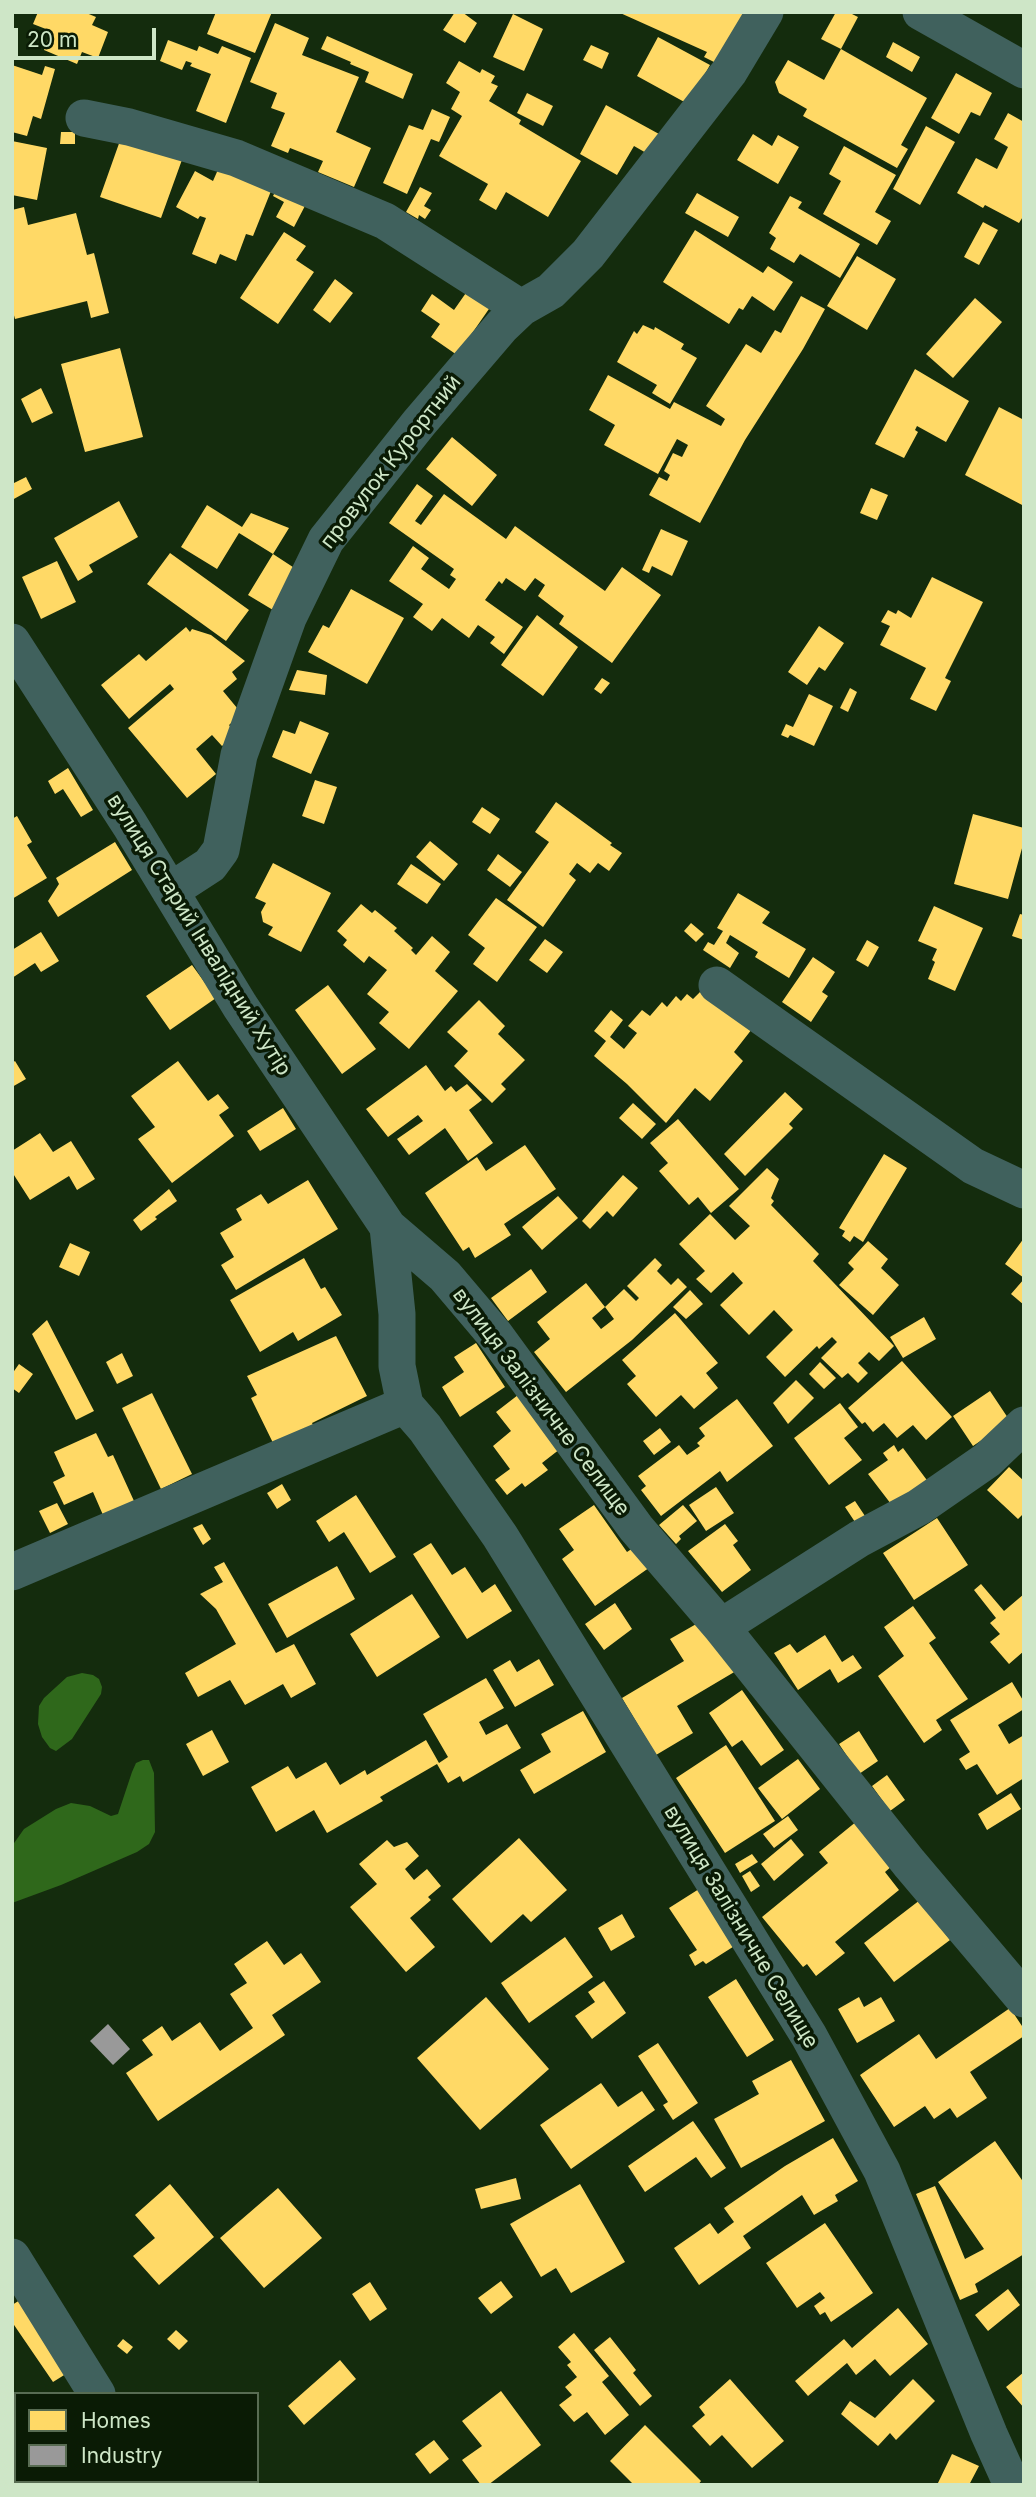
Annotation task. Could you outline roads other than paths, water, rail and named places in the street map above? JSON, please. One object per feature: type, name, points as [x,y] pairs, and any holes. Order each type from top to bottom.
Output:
[{"type":"street","name":"провулок Курортний","points":[[170,891],[210,864],[221,850],[239,755],[288,618],[326,540],[427,413],[502,326],[521,308],[551,292],[588,254],[729,72],[765,12]]},
{"type":"street","points":[[921,12],[1024,70]]},
{"type":"street","points":[[83,118],[129,127],[236,158],[386,221],[521,308]]},
{"type":"street","name":"вулиця Старий Інвалідний Хутір","points":[[12,642],[240,1006],[388,1227]]},
{"type":"street","points":[[717,985],[973,1166],[1024,1190]]},
{"type":"street","name":"вулиця Залізничне Селище","points":[[388,1227],[397,1314],[397,1366],[405,1405],[425,1428],[500,1536],[809,2036],[882,2171],[1012,2485]]},
{"type":"street","name":"вулиця Залізничне Селище","points":[[388,1227],[445,1276],[478,1315],[636,1528],[720,1627],[909,1863],[1024,1998]]},
{"type":"street","points":[[12,1572],[405,1405]]},
{"type":"street","points":[[720,1627],[859,1539],[919,1507],[987,1460],[1024,1425]]},
{"type":"street","points":[[12,2257],[96,2392]]}]
